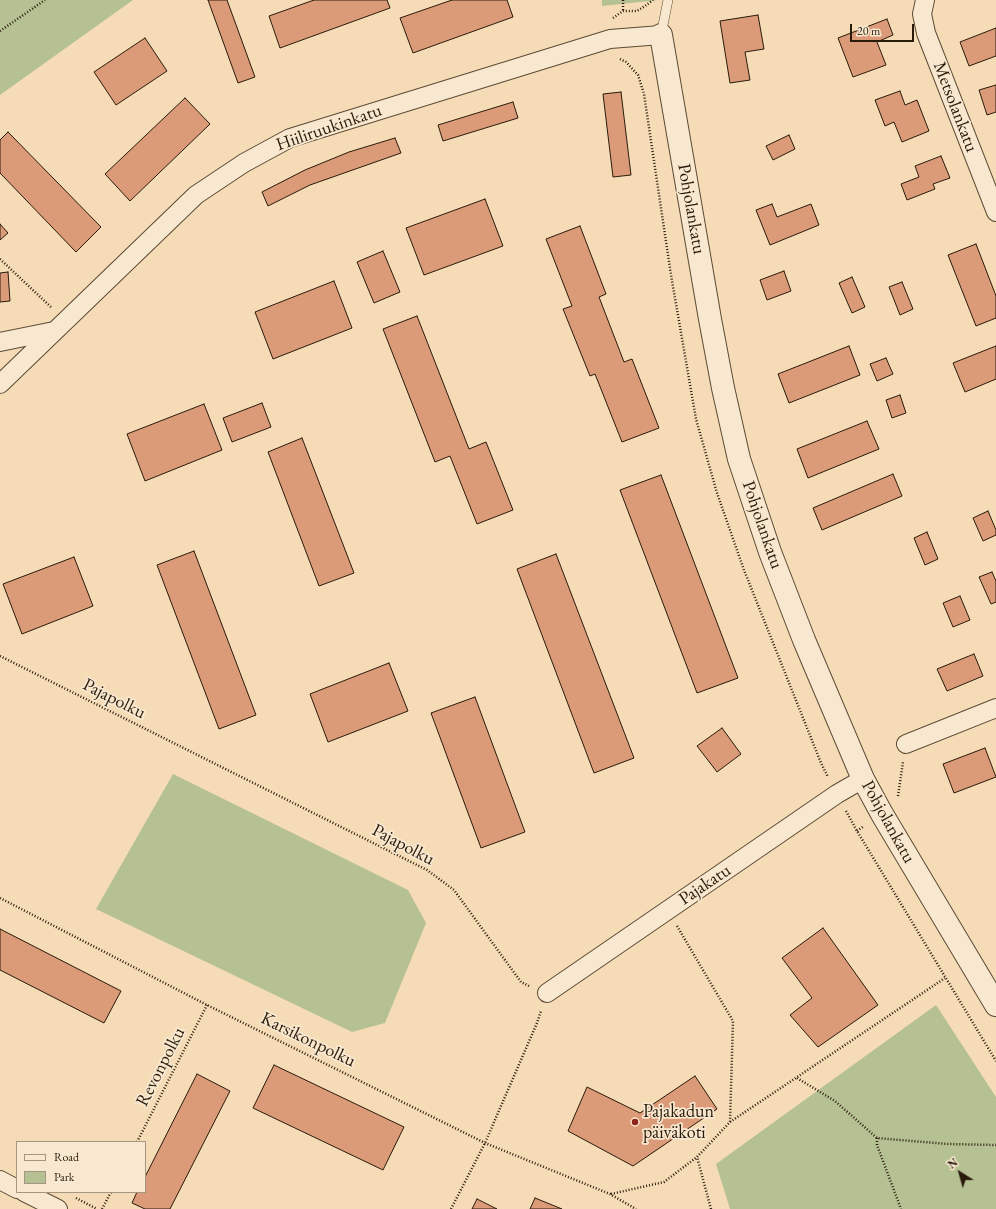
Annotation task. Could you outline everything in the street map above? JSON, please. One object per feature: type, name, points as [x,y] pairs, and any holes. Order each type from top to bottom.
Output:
[{"type":"street","name":"Metsolankatu","points":[[925,0],[922,14],[926,33],[996,212]]},
{"type":"street","name":"Hiiliruukinkatu","points":[[0,384],[196,195],[244,162],[290,138],[610,39],[661,35]]},
{"type":"street","name":"Pohjolankatu","points":[[661,35],[723,388],[739,459],[770,552],[804,640],[863,779],[882,814],[996,1005]]},
{"type":"street","points":[[0,342],[60,326]]},
{"type":"street","points":[[906,744],[996,708]]},
{"type":"street","name":"Pajakatu","points":[[547,993],[831,799],[863,779]]},
{"type":"street","points":[[0,1180],[16,1188]]},
{"type":"street","points":[[26,1193],[58,1209]]},
{"type":"lane","name":"Pohjolankatu","points":[[661,35],[668,0]]},
{"type":"path","points":[[0,31],[45,0]]},
{"type":"path","points":[[623,0],[623,11],[636,10],[653,0]]},
{"type":"path","points":[[0,259],[60,326]]},
{"type":"path","name":"Pajapolku","points":[[0,656],[427,870],[454,890],[521,982],[547,993]]},
{"type":"path","name":"Karsikonpolku","points":[[0,898],[208,1005],[485,1143],[610,1194],[636,1209]]},
{"type":"path","points":[[668,910],[733,1021],[730,1122]]},
{"type":"path","points":[[610,1194],[664,1182],[697,1157],[730,1122],[945,978]]},
{"type":"path","points":[[451,1209],[485,1143],[537,1023],[547,993]]},
{"type":"path","name":"Revonpolku","points":[[138,1141],[208,1005]]},
{"type":"path","points":[[796,1078],[835,1101],[876,1138],[948,1144],[996,1145]]},
{"type":"path","points":[[876,1138],[877,1145],[901,1209]]},
{"type":"path","points":[[697,1157],[711,1209]]},
{"type":"path","points":[[102,1209],[110,1193]]},
{"type":"path","points":[[70,1195],[97,1209]]},
{"type":"green space","points":[[0,0],[133,0],[0,95]]},
{"type":"green space","points":[[602,0],[659,0],[602,6]]},
{"type":"green space","points":[[173,774],[408,890],[426,923],[385,1023],[352,1032],[96,909]]},
{"type":"green space","points":[[936,1005],[996,1097],[996,1209],[730,1209],[716,1164]]},
{"type":"building","points":[[208,0],[227,0],[255,77],[238,83]]},
{"type":"building","points":[[314,0],[387,0],[390,8],[280,48],[269,16]]},
{"type":"building","points":[[452,0],[507,0],[513,17],[413,53],[400,18]]},
{"type":"building","points":[[758,15],[764,49],[745,52],[750,80],[730,83],[720,21]]},
{"type":"building","points":[[887,19],[893,35],[877,42],[886,65],[853,77],[838,38]]},
{"type":"building","points":[[996,28],[996,56],[969,66],[960,42]]},
{"type":"building","points":[[145,38],[167,71],[116,105],[94,72]]},
{"type":"building","points":[[996,85],[996,112],[987,115],[979,90]]},
{"type":"building","points":[[900,91],[905,105],[917,100],[929,131],[902,142],[894,122],[885,126],[875,100]]},
{"type":"building","points":[[621,92],[631,175],[613,177],[603,94]]},
{"type":"building","points":[[185,98],[210,124],[130,201],[105,174]]},
{"type":"building","points":[[513,102],[518,118],[443,141],[438,125]]},
{"type":"building","points":[[8,132],[101,227],[76,252],[0,173],[0,140]]},
{"type":"building","points":[[789,135],[795,149],[773,160],[766,146]]},
{"type":"building","points":[[395,138],[401,153],[310,185],[268,206],[262,192],[305,170],[349,152]]},
{"type":"building","points":[[941,156],[950,178],[933,184],[935,189],[907,200],[901,184],[919,177],[915,166]]},
{"type":"building","points":[[485,199],[503,246],[424,275],[406,228]]},
{"type":"building","points":[[772,204],[777,217],[811,204],[819,225],[770,245],[756,210]]},
{"type":"building","points":[[0,224],[8,233],[0,240]]},
{"type":"building","points":[[580,226],[606,294],[599,297],[624,362],[632,359],[659,428],[622,442],[595,374],[590,376],[563,309],[572,306],[546,239]]},
{"type":"building","points":[[976,244],[996,296],[996,318],[976,326],[948,255]]},
{"type":"building","points":[[383,251],[400,292],[374,303],[357,262]]},
{"type":"building","points":[[784,271],[791,291],[767,300],[760,280]]},
{"type":"building","points":[[8,272],[10,301],[0,302],[0,273]]},
{"type":"building","points":[[852,277],[865,307],[852,313],[839,283]]},
{"type":"building","points":[[334,281],[352,328],[273,359],[255,312]]},
{"type":"building","points":[[902,282],[913,309],[900,315],[889,287]]},
{"type":"building","points":[[417,316],[469,449],[486,442],[513,510],[477,524],[450,456],[435,462],[383,329]]},
{"type":"building","points":[[849,346],[860,375],[789,403],[778,374]]},
{"type":"building","points":[[996,346],[996,379],[965,392],[953,363]]},
{"type":"building","points":[[886,358],[893,374],[877,381],[870,364]]},
{"type":"building","points":[[900,395],[906,413],[892,418],[886,400]]},
{"type":"building","points":[[262,403],[271,427],[232,442],[223,418]]},
{"type":"building","points":[[204,404],[222,450],[145,481],[127,434]]},
{"type":"building","points":[[867,421],[879,449],[808,478],[797,449]]},
{"type":"building","points":[[302,438],[354,573],[319,586],[268,452]]},
{"type":"building","points":[[893,474],[902,496],[822,530],[813,508]]},
{"type":"building","points":[[661,475],[738,678],[697,693],[620,490]]},
{"type":"building","points":[[988,511],[996,530],[996,535],[983,541],[973,518]]},
{"type":"building","points":[[927,532],[938,559],[925,565],[914,538]]},
{"type":"building","points":[[194,551],[256,715],[219,729],[157,565]]},
{"type":"building","points":[[556,554],[634,758],[594,773],[517,569]]},
{"type":"building","points":[[74,557],[93,606],[22,634],[3,584]]},
{"type":"building","points":[[992,572],[996,581],[996,602],[991,604],[979,577]]},
{"type":"building","points":[[960,596],[970,620],[953,627],[943,603]]},
{"type":"building","points":[[974,654],[983,676],[947,691],[937,669]]},
{"type":"building","points":[[389,663],[408,711],[328,742],[310,694]]},
{"type":"building","points":[[475,697],[525,832],[481,848],[431,713]]},
{"type":"building","points":[[722,728],[741,754],[717,772],[697,746]]},
{"type":"building","points":[[985,748],[996,777],[954,793],[943,764]]},
{"type":"building","points":[[823,928],[878,1005],[818,1047],[790,1015],[812,998],[782,958]]},
{"type":"building","points":[[0,929],[121,991],[104,1023],[0,970]]},
{"type":"building","points":[[274,1065],[404,1127],[383,1170],[253,1108]]},
{"type":"building","points":[[197,1074],[230,1091],[170,1209],[145,1209],[132,1203],[137,1193],[146,1193],[146,1175]]},
{"type":"building","name":"Pajakadun päiväkoti","points":[[695,1076],[717,1109],[633,1166],[568,1131],[587,1087],[640,1113]]},
{"type":"building","points":[[535,1198],[562,1209],[530,1209]]},
{"type":"building","points":[[477,1199],[497,1209],[472,1209]]},
{"type":"place","name":"Pajakadun päiväkoti","points":[[635,1122]]}]
